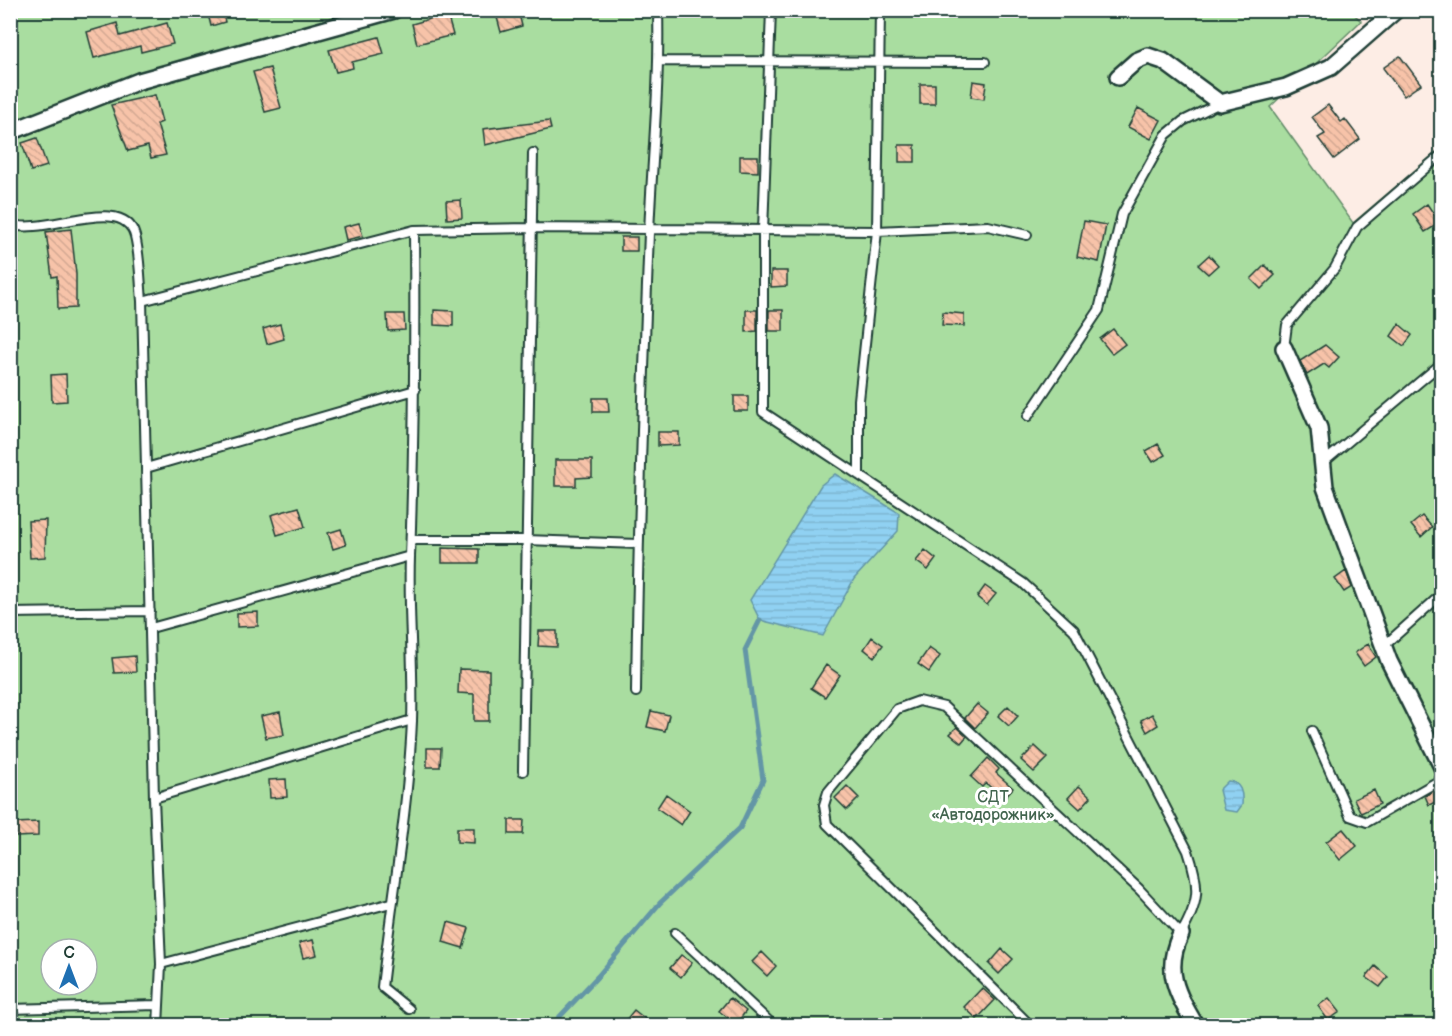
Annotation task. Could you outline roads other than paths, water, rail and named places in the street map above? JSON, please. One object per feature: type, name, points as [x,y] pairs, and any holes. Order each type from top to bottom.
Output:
[{"type":"street","points":[[10,132],[140,81],[394,10]]},
{"type":"street","points":[[1118,77],[1137,61],[1148,56],[1163,61],[1220,103],[1286,87],[1331,67],[1396,10]]},
{"type":"street","points":[[1284,348],[1319,428],[1325,487],[1389,661],[1442,767]]},
{"type":"street","points":[[1181,934],[1173,950],[1174,982],[1196,1026]]},
{"type":"lane","points":[[636,692],[638,544],[650,230],[660,61],[658,10]]},
{"type":"lane","points":[[771,10],[763,231],[763,412],[1023,583],[1074,630],[1188,851],[1197,879],[1197,899],[1192,915],[1181,934],[1139,889],[944,707],[919,701],[897,709],[828,792],[825,805],[827,824],[1031,1026]]},
{"type":"lane","points":[[858,475],[858,400],[877,231],[880,10]]},
{"type":"lane","points":[[660,61],[985,62]]},
{"type":"lane","points":[[1028,416],[1099,310],[1122,214],[1166,135],[1183,121],[1220,103]]},
{"type":"lane","points":[[523,771],[533,153]]},
{"type":"lane","points":[[1284,348],[1287,325],[1335,268],[1357,227],[1442,154]]},
{"type":"lane","points":[[10,224],[35,228],[102,215],[115,215],[124,220],[135,235],[142,301],[154,798],[161,964],[157,1005],[158,1026]]},
{"type":"lane","points":[[142,301],[414,230],[531,228],[877,231],[988,226],[1026,235]]},
{"type":"lane","points":[[409,1009],[382,987],[392,903],[405,826],[412,720],[410,556],[415,390],[414,230]]},
{"type":"lane","points":[[1324,462],[1442,363]]},
{"type":"lane","points":[[146,468],[415,390]]},
{"type":"lane","points":[[412,540],[526,540],[638,544]]},
{"type":"lane","points":[[151,628],[410,556]]},
{"type":"lane","points":[[1385,645],[1442,594]]},
{"type":"lane","points":[[10,613],[150,611]]},
{"type":"lane","points":[[154,798],[412,720]]},
{"type":"lane","points":[[1312,731],[1350,816],[1356,820],[1367,822],[1442,779]]},
{"type":"lane","points":[[161,964],[392,903]]},
{"type":"lane","points":[[675,933],[774,1026]]},
{"type":"lane","points":[[10,1009],[157,1005]]},
{"type":"water","points":[[835,474],[899,513],[898,531],[854,579],[823,636],[760,620],[750,600],[821,485]]},
{"type":"water","points":[[1228,781],[1236,783],[1241,792],[1242,805],[1237,812],[1224,810],[1219,790]]},
{"type":"waterway","points":[[551,1026],[598,976],[660,903],[740,828],[763,780],[745,650],[760,620]]},
{"type":"park label","name":"СДТ «Автодорожник»","points":[[993,805]]}]
